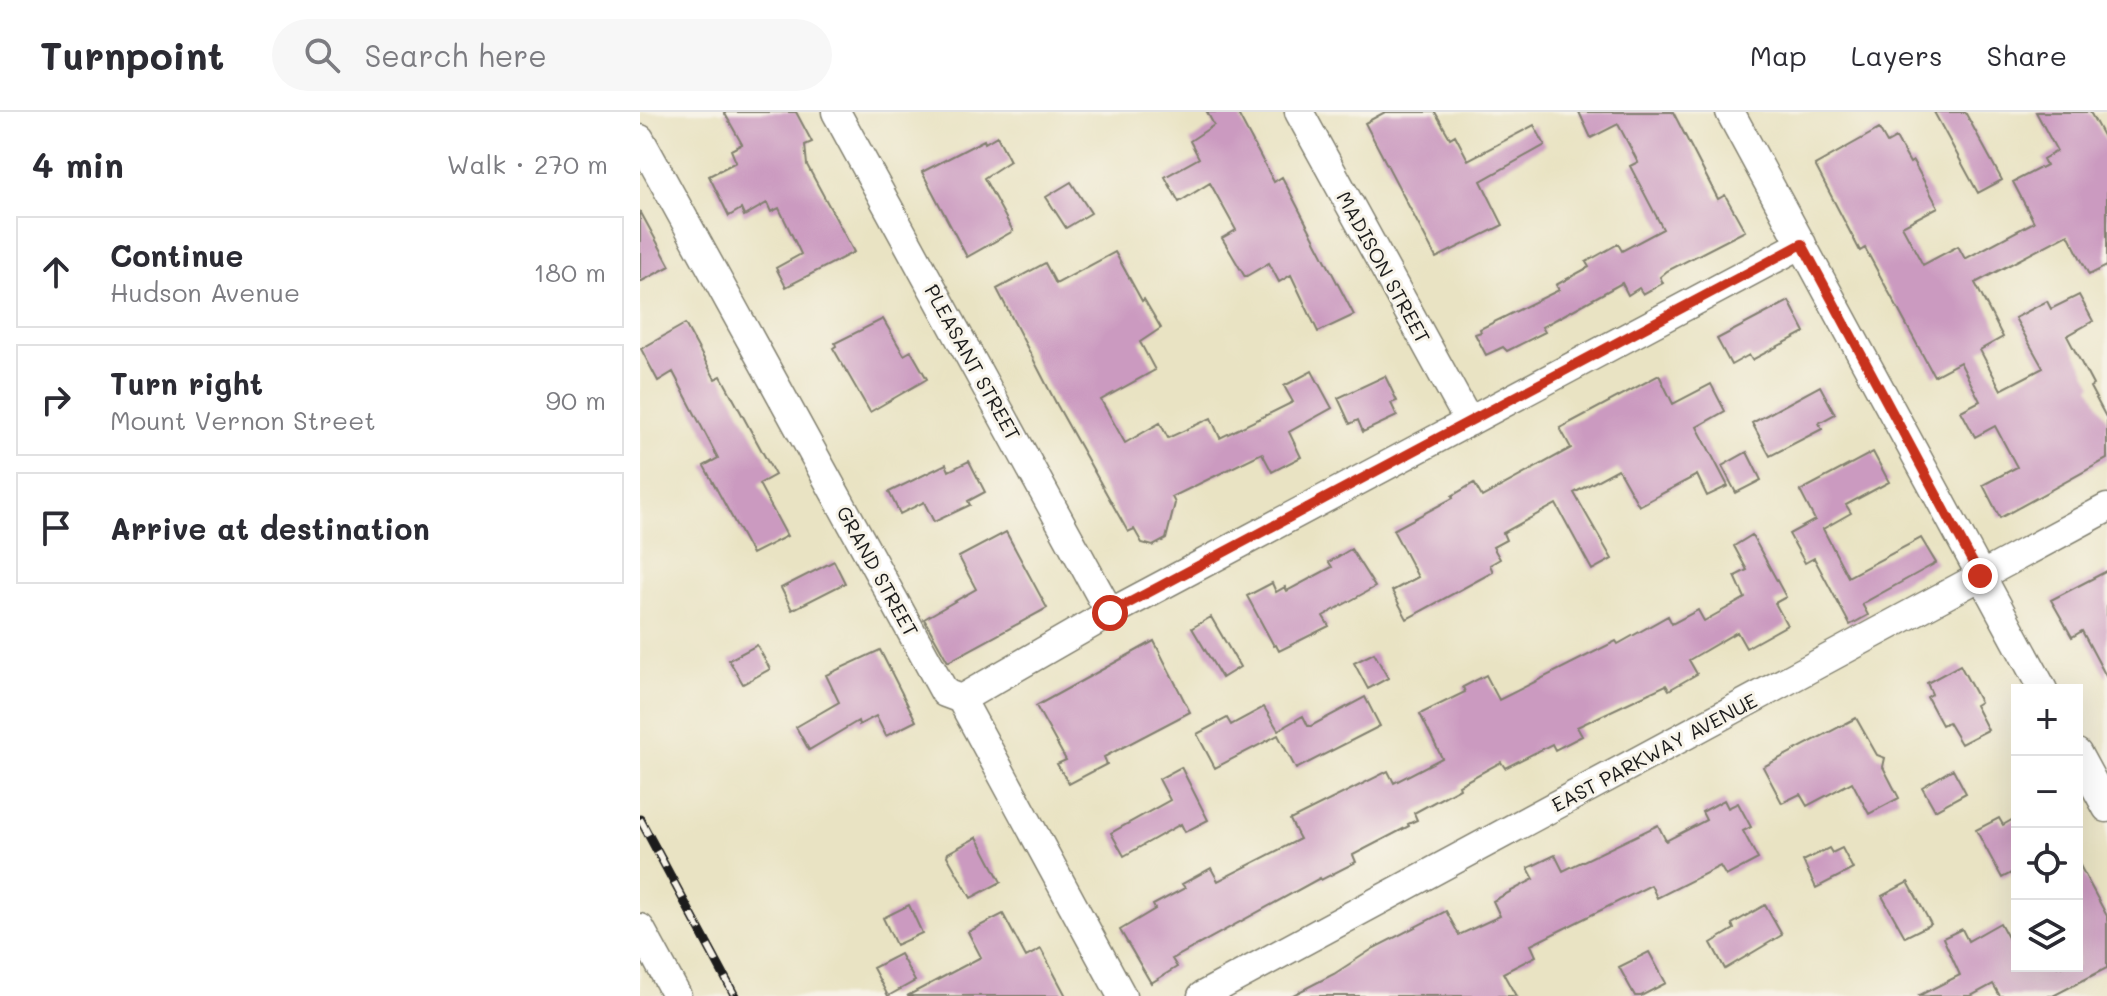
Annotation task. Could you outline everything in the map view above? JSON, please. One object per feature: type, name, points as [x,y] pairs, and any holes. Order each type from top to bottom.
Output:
[{"type":"street","name":"PLEASANT STREET","points":[[836,112],[1110,613]]},
{"type":"street","name":"MADISON STREET","points":[[1299,112],[1469,422]]},
{"type":"street","points":[[1730,112],[2040,684]]},
{"type":"street","name":"GRAND STREET","points":[[640,139],[945,693],[961,699],[1122,996]]},
{"type":"street","points":[[961,699],[1110,613],[1802,244]]},
{"type":"street","name":"EAST PARKWAY AVENUE","points":[[1202,996],[2107,508]]},
{"type":"street","points":[[2079,756],[2107,808]]},
{"type":"street","points":[[640,928],[677,996]]},
{"type":"building","points":[[724,112],[796,112],[812,142],[805,145],[807,165],[854,252],[786,287],[776,268],[801,254],[779,208],[771,212],[767,203],[744,216],[741,209],[729,216],[709,176],[736,162],[731,150],[742,144]]},
{"type":"building","points":[[1207,112],[1237,112],[1274,182],[1282,177],[1354,315],[1318,332],[1291,275],[1279,282],[1269,263],[1245,277],[1222,238],[1236,230],[1210,183],[1179,202],[1165,177],[1199,158],[1190,141],[1214,125]]},
{"type":"building","points":[[1385,112],[1435,112],[1450,138],[1455,135],[1468,160],[1534,125],[1545,145],[1481,181],[1503,225],[1436,258],[1365,123]]},
{"type":"building","points":[[1579,112],[1673,112],[1718,199],[1725,195],[1745,231],[1667,271],[1660,277],[1663,283],[1643,294],[1639,288],[1628,295],[1622,283],[1542,327],[1545,332],[1507,351],[1503,347],[1486,355],[1475,334],[1481,332],[1480,329],[1559,290],[1556,285],[1589,267],[1586,262],[1618,244],[1622,251],[1663,229],[1630,166],[1638,162],[1618,124],[1591,138]]},
{"type":"building","points":[[1934,112],[1965,112],[2002,180],[1978,193]]},
{"type":"building","points":[[2036,112],[2090,112],[2107,143],[2107,266],[2089,275],[2068,234],[1975,283],[2003,337],[1980,350],[2001,390],[2043,368],[2015,318],[2047,301],[2051,309],[2079,295],[2093,321],[2067,336],[2107,419],[2107,459],[2000,518],[1983,485],[2017,467],[1995,426],[1975,437],[1961,411],[1980,401],[1960,362],[1934,376],[1865,248],[1860,251],[1815,165],[1879,129],[1887,143],[1896,138],[1910,163],[1913,161],[1938,207],[1902,226],[1923,265],[1958,246],[1965,259],[2034,222],[2013,182],[2046,165],[2043,159],[2057,151]]},
{"type":"building","points":[[997,136],[1010,161],[984,178],[1013,231],[967,257],[922,172]]},
{"type":"building","points":[[1071,182],[1091,213],[1066,228],[1046,197]]},
{"type":"building","points":[[640,211],[670,266],[640,282]]},
{"type":"building","points":[[1115,252],[1161,328],[1140,342],[1155,370],[1101,400],[1125,443],[1160,423],[1168,438],[1211,418],[1220,438],[1293,402],[1284,386],[1312,371],[1332,408],[1289,432],[1301,457],[1272,472],[1262,453],[1172,497],[1175,503],[1166,539],[1153,546],[1142,543],[1134,529],[1128,532],[997,289],[1045,263],[1056,284]]},
{"type":"building","points":[[1789,301],[1805,332],[1752,360],[1749,355],[1731,365],[1717,339]]},
{"type":"building","points":[[883,319],[904,355],[911,351],[927,379],[870,412],[833,348],[835,343]]},
{"type":"building","points":[[685,324],[715,379],[721,376],[775,475],[759,484],[787,536],[752,554],[704,466],[718,458],[673,372],[658,381],[641,349]]},
{"type":"building","points":[[1659,375],[1673,404],[1711,384],[1725,411],[1697,427],[1728,486],[1707,496],[1697,475],[1639,506],[1618,469],[1574,493],[1612,559],[1592,570],[1556,504],[1503,533],[1506,540],[1493,547],[1500,559],[1490,565],[1493,572],[1407,619],[1392,591],[1418,577],[1393,530],[1453,498],[1474,483],[1482,497],[1571,448],[1560,428]]},
{"type":"building","points":[[1385,376],[1397,401],[1391,403],[1397,416],[1363,432],[1358,420],[1350,424],[1338,398]]},
{"type":"building","points":[[1820,386],[1835,414],[1819,423],[1822,429],[1770,456],[1752,423]]},
{"type":"building","points":[[1747,452],[1761,480],[1736,493],[1722,466]]},
{"type":"building","points":[[1873,452],[1889,482],[1846,505],[1851,513],[1823,529],[1848,577],[1921,538],[1936,563],[1862,604],[1868,615],[1850,625],[1814,558],[1805,563],[1789,534],[1815,520],[1800,491]]},
{"type":"building","points":[[969,461],[985,492],[968,501],[970,505],[934,522],[924,502],[900,514],[889,492],[946,464],[949,471]]},
{"type":"building","points":[[1006,532],[1047,608],[948,662],[924,619],[976,589],[959,557]]},
{"type":"building","points":[[1752,535],[1786,597],[1775,603],[1787,625],[1746,648],[1737,632],[1689,660],[1697,674],[1669,690],[1666,685],[1577,727],[1582,736],[1555,750],[1552,744],[1505,768],[1501,762],[1459,785],[1460,788],[1414,813],[1417,820],[1409,826],[1353,855],[1356,862],[1320,878],[1172,959],[1177,967],[1151,983],[1120,930],[1155,909],[1153,905],[1185,888],[1182,884],[1211,868],[1218,881],[1300,839],[1290,820],[1388,771],[1394,783],[1442,758],[1420,714],[1465,692],[1463,687],[1486,675],[1499,700],[1616,641],[1618,644],[1668,616],[1672,624],[1698,610],[1704,621],[1745,598],[1735,576],[1747,570],[1734,546]]},
{"type":"building","points":[[1351,549],[1375,587],[1323,616],[1329,626],[1279,651],[1247,596],[1272,583],[1276,592],[1285,587],[1287,591],[1332,567],[1329,562]]},
{"type":"building","points":[[834,561],[845,583],[792,610],[781,588]]},
{"type":"building","points":[[2107,571],[2107,678],[2082,631],[2072,637],[2051,600]]},
{"type":"building","points":[[1211,617],[1240,667],[1222,678],[1192,628]]},
{"type":"building","points":[[1154,641],[1190,712],[1104,757],[1107,764],[1069,784],[1057,764],[1066,760],[1036,706]]},
{"type":"building","points":[[757,645],[770,669],[743,684],[729,660]]},
{"type":"building","points":[[880,650],[916,721],[886,736],[876,716],[859,725],[858,721],[809,750],[796,727],[839,702],[826,675]]},
{"type":"building","points":[[1374,653],[1388,678],[1368,689],[1354,663]]},
{"type":"building","points":[[1960,665],[1980,702],[1975,705],[1988,730],[1961,744],[1948,722],[1942,725],[1927,697],[1932,694],[1927,683]]},
{"type":"building","points":[[1365,697],[1380,726],[1296,769],[1278,735],[1215,768],[1197,734],[1227,718],[1231,725],[1264,707],[1278,730],[1303,716],[1311,726]]},
{"type":"building","points":[[1856,718],[1877,755],[1885,758],[1883,767],[1899,798],[1869,814],[1852,782],[1807,806],[1800,794],[1782,803],[1763,767]]},
{"type":"building","points":[[1181,767],[1208,820],[1185,832],[1181,824],[1124,856],[1111,833],[1170,800],[1159,779]]},
{"type":"building","points":[[1953,769],[1966,793],[1935,810],[1922,787]]},
{"type":"building","points":[[1724,800],[1728,808],[1738,803],[1751,827],[1743,831],[1758,859],[1726,876],[1720,866],[1657,898],[1651,885],[1531,945],[1536,956],[1503,973],[1516,996],[1291,996],[1446,911],[1459,935],[1500,916],[1493,901],[1534,879],[1528,868],[1555,855],[1563,871],[1658,825],[1666,841],[1706,820],[1702,812]]},
{"type":"building","points":[[1999,818],[2003,825],[2011,820],[2011,873],[2002,878],[1976,830]]},
{"type":"building","points":[[977,837],[1001,882],[971,898],[947,856]]},
{"type":"building","points":[[1829,848],[1832,853],[1842,848],[1853,869],[1816,888],[1803,861]]},
{"type":"building","points":[[2083,871],[2107,916],[2107,968],[2053,996],[2000,996],[1993,984],[1971,996],[1918,996],[1960,975],[1943,938],[1962,929],[1968,941],[2000,923],[2011,943],[2011,972],[2083,972]]},
{"type":"building","points":[[1908,882],[1931,924],[1905,937],[1882,896]]},
{"type":"building","points":[[909,905],[922,933],[896,945],[883,918]]},
{"type":"building","points":[[1765,905],[1782,935],[1725,969],[1711,943],[1734,929],[1732,924]]},
{"type":"building","points":[[1003,914],[1026,957],[1041,949],[1066,996],[907,996],[981,957],[968,932]]},
{"type":"building","points":[[1649,952],[1666,983],[1635,996],[1619,967]]},
{"type":"building","points":[[900,954],[915,981],[888,996],[873,968]]},
{"type":"railway","points":[[640,819],[735,996]]},
{"type":"route","points":[[1110,613],[1802,244],[1980,576]]}]
